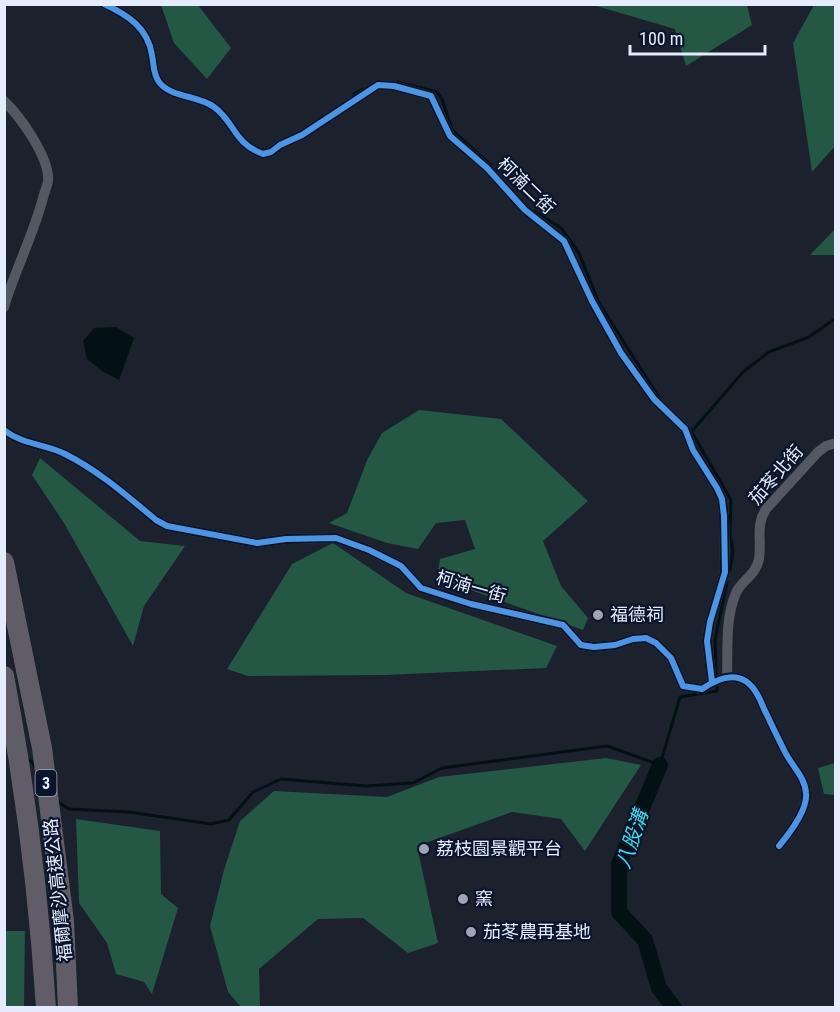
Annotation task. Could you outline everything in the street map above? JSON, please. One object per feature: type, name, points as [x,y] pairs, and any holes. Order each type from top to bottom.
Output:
[{"type":"highway","name":"福爾摩沙高速公路","points":[[4,561],[42,748],[64,921],[68,1008]]},
{"type":"highway","name":"福爾摩沙高速公路","points":[[4,676],[19,751],[41,924],[46,1008]]},
{"type":"street","name":"柯湳二街","points":[[104,4],[129,17],[143,29],[148,38],[154,73],[160,84],[172,92],[214,107],[228,120],[236,135],[248,146],[263,154],[272,152],[280,145],[302,135],[378,85],[394,86],[431,96],[450,136],[487,168],[525,210],[564,241],[592,301],[621,353],[654,399],[685,429],[693,450],[722,499],[725,572],[706,641],[712,682]]},
{"type":"street","points":[[4,101],[25,126],[39,151],[46,165],[48,182],[39,215],[4,308]]},
{"type":"street","name":"柯湳一街","points":[[4,430],[25,441],[62,452],[88,466],[156,520],[167,526],[258,543],[286,538],[336,538],[369,550],[400,566],[421,588],[471,604],[563,625],[581,645],[594,647],[615,645],[633,639],[646,638],[657,643],[671,658],[683,686],[702,689],[727,676]]},
{"type":"street","name":"茄苳北街","points":[[727,676],[730,613],[736,591],[749,578],[759,559],[760,518],[818,452],[836,443]]},
{"type":"street","points":[[727,676],[747,683],[757,692],[788,757],[801,776],[807,795],[801,813],[779,846]]},
{"type":"green space","points":[[161,5],[198,5],[231,48],[207,79],[174,43]]},
{"type":"green space","points":[[593,5],[747,5],[752,25],[686,66],[675,29]]},
{"type":"green space","points":[[814,5],[835,5],[836,145],[812,172],[793,43]]},
{"type":"green space","points":[[835,229],[835,255],[810,255]]},
{"type":"green space","points":[[419,410],[501,419],[588,501],[543,541],[561,586],[588,618],[583,630],[437,578],[440,559],[475,549],[465,520],[436,523],[418,549],[387,543],[329,523],[347,513],[368,458],[382,433]]},
{"type":"green space","points":[[40,458],[140,541],[185,546],[144,606],[133,646],[64,523],[32,475]]},
{"type":"green space","points":[[333,543],[406,593],[557,646],[546,668],[385,675],[248,676],[227,669],[292,564]]},
{"type":"green space","points":[[606,758],[641,765],[585,851],[561,819],[512,812],[417,846],[438,943],[408,953],[363,918],[318,919],[259,969],[260,1007],[241,1007],[228,992],[210,926],[224,870],[240,821],[274,791],[387,797],[439,777]]},
{"type":"green space","points":[[835,763],[835,795],[824,794],[818,768]]},
{"type":"green space","points":[[76,819],[160,831],[161,894],[178,908],[152,994],[144,982],[116,974],[107,943],[79,903]]},
{"type":"green space","points":[[5,931],[25,931],[24,1007],[5,1007]]},
{"type":"shaded area","points":[[116,327],[134,338],[119,380],[102,371],[87,359],[83,341],[94,328]]},
{"type":"waterway","points":[[397,82],[437,92],[442,99],[452,130],[491,165]]},
{"type":"waterway","points":[[354,94],[363,89]]},
{"type":"waterway","points":[[534,211],[561,228],[579,253],[599,303],[660,399]]},
{"type":"waterway","points":[[692,431],[743,372],[769,352],[809,337],[836,318]]},
{"type":"waterway","points":[[690,429],[731,500],[730,534],[733,551],[730,570]]},
{"type":"waterway","points":[[716,676],[715,640],[727,582]]},
{"type":"waterway","points":[[55,800],[69,809],[129,812],[211,824],[229,820],[253,792],[281,779],[366,786],[413,783],[442,768],[607,746],[660,765],[680,697],[717,691],[717,683]]},
{"type":"waterway","points":[[25,758],[35,767]]},
{"type":"waterway","name":"八股溝","points":[[660,765],[619,864],[619,912],[645,940],[659,988],[674,1008]]},
{"type":"cycle path","points":[[104,4],[136,23],[150,46],[156,76],[164,87],[214,107],[246,144],[263,154],[302,135],[378,85],[394,86],[431,96],[450,136],[487,168],[525,210],[564,241],[592,301],[621,353],[654,399],[685,429],[693,450],[722,499],[725,572],[710,622],[707,641],[712,682]]},
{"type":"cycle path","points":[[4,430],[19,439],[58,451],[89,468],[167,526],[257,543],[286,539],[336,538],[369,550],[401,566],[421,588],[471,604],[563,625],[581,645],[594,647],[615,645],[633,639],[646,638],[656,643],[671,658],[683,686],[702,689],[731,677],[745,681],[758,696],[805,787],[806,800],[801,814],[779,846]]},
{"type":"place","name":"福德祠","points":[[598,615]]},
{"type":"place","name":"荔枝園景觀平台","points":[[424,849]]},
{"type":"place","name":"窯","points":[[463,899]]},
{"type":"place","name":"茄苳農再基地","points":[[471,932]]}]
